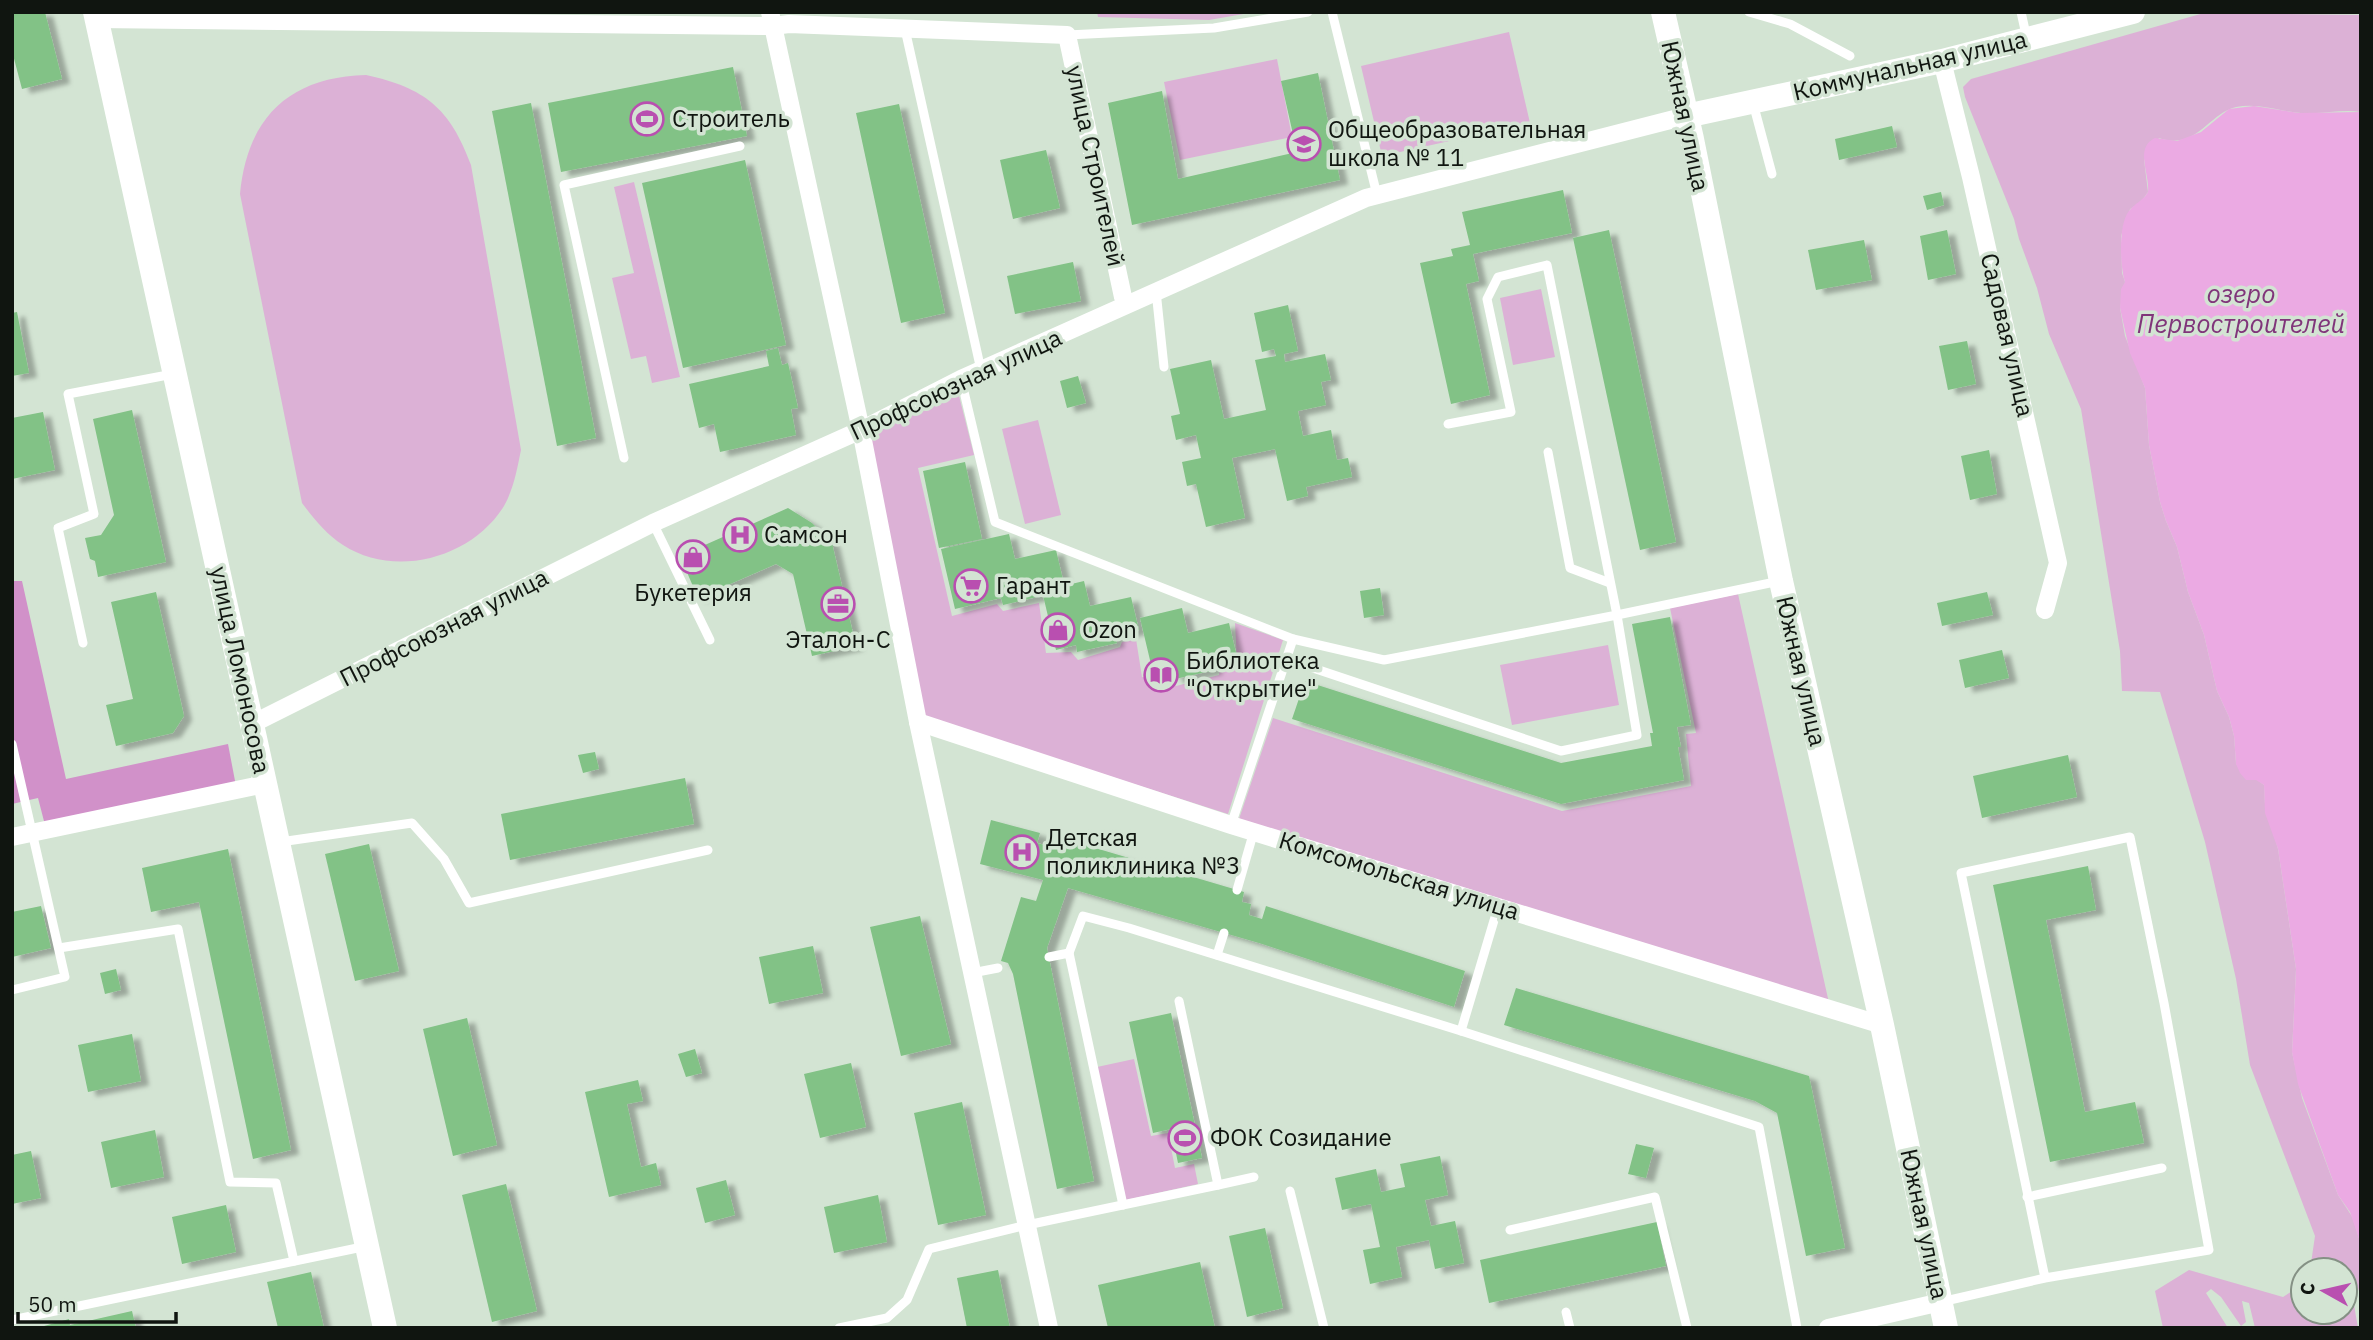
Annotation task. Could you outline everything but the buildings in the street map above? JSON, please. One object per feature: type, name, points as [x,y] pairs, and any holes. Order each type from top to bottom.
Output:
[{"type":"main road","name":"Южная улица","points":[[1662,12],[1686,116],[1781,580],[1882,1025],[1946,1328]]},
{"type":"main road","name":"Коммунальная улица","points":[[1686,116],[1942,61],[2133,12]]},
{"type":"main road","name":"улица Ломоносова","points":[[95,15],[385,1328]]},
{"type":"street","points":[[95,15],[771,19],[789,24],[838,19],[905,29],[1067,35]]},
{"type":"street","points":[[771,19],[861,430],[918,722],[1049,1328]]},
{"type":"street","name":"улица Строителей","points":[[1067,35],[1123,297]]},
{"type":"street","name":"Садовая улица","points":[[1942,61],[1971,177],[2058,564],[2045,610]]},
{"type":"street","name":"Профсоюзная улица","points":[[252,724],[653,523],[861,430],[961,379],[1366,198],[1686,116]]},
{"type":"street","name":"Комсомольская улица","points":[[918,722],[1231,825],[1882,1025]]},
{"type":"street","points":[[12,837],[265,784]]},
{"type":"street","points":[[1828,1328],[1941,1302]]},
{"type":"lane","points":[[1067,35],[1214,28],[1308,12]]},
{"type":"lane","points":[[1332,12],[1377,195]]},
{"type":"lane","points":[[1749,12],[1790,24],[1850,56]]},
{"type":"lane","points":[[2021,12],[2028,40]]},
{"type":"lane","points":[[905,29],[981,370]]},
{"type":"lane","points":[[1753,102],[1772,174]]},
{"type":"lane","points":[[624,458],[564,185],[740,146]]},
{"type":"lane","points":[[1286,659],[1561,751],[1637,735],[1617,615],[1547,265],[1498,277],[1487,299],[1511,412],[1448,424]]},
{"type":"lane","points":[[1156,291],[1164,367]]},
{"type":"lane","points":[[83,643],[58,528],[94,514],[68,394],[174,373]]},
{"type":"lane","points":[[961,379],[995,522],[1293,639],[1384,660],[1781,580]]},
{"type":"lane","points":[[1548,452],[1570,568],[1610,583]]},
{"type":"lane","points":[[653,523],[709,640]]},
{"type":"lane","points":[[1231,825],[1293,639]]},
{"type":"lane","points":[[12,744],[65,977],[12,990]]},
{"type":"lane","points":[[278,842],[412,823],[444,859],[469,903],[708,850]]},
{"type":"lane","points":[[1237,890],[1254,831]]},
{"type":"lane","points":[[1941,1302],[2045,1278],[2208,1250],[2130,837],[1961,873],[2045,1278]]},
{"type":"lane","points":[[1461,1031],[1498,907]]},
{"type":"lane","points":[[1123,1205],[1069,953],[1083,916],[1461,1031],[1759,1127],[1797,1328]]},
{"type":"lane","points":[[59,948],[178,929],[230,1182],[276,1183],[294,1261]]},
{"type":"lane","points":[[1217,955],[1224,933]]},
{"type":"lane","points":[[1049,957],[1069,953]]},
{"type":"lane","points":[[972,973],[998,968]]},
{"type":"lane","points":[[1179,1001],[1218,1185]]},
{"type":"lane","points":[[2027,1198],[2162,1168]]},
{"type":"lane","points":[[839,1328],[887,1318],[907,1300],[929,1249],[1027,1225],[1254,1177]]},
{"type":"lane","points":[[1290,1191],[1324,1328]]},
{"type":"lane","points":[[1510,1230],[1655,1197],[1687,1328]]},
{"type":"lane","points":[[12,1320],[367,1246]]},
{"type":"lane","points":[[1566,1312],[1570,1328]]},
{"type":"shaded area","points":[[1097,12],[1255,12],[1209,20],[1098,17]]},
{"type":"shaded area","points":[[2204,13],[2361,15],[2361,112],[2306,113],[2263,107],[2236,107],[2218,116],[2193,135],[2172,141],[2159,138],[2144,160],[2148,192],[2140,203],[2130,209],[2121,236],[2122,273],[2125,282],[2120,308],[2125,336],[2145,388],[2149,445],[2160,502],[2204,635],[2217,691],[2229,717],[2234,736],[2236,764],[2264,785],[2265,804],[2278,849],[2296,969],[2292,1052],[2302,1098],[2338,1195],[2353,1218],[2361,1245],[2359,1288],[2359,1256],[2312,1256],[2315,1236],[2250,1065],[2236,979],[2205,842],[2160,692],[2122,691],[2120,651],[2081,409],[2049,334],[2014,219],[1965,97],[1963,87],[1971,79]]},
{"type":"shaded area","points":[[1509,32],[1530,123],[1382,156],[1361,66]]},
{"type":"shaded area","points":[[1277,59],[1292,137],[1180,160],[1164,82]]},
{"type":"shaded area","points":[[366,75],[387,80],[420,94],[444,115],[463,145],[471,165],[521,450],[507,499],[490,524],[473,539],[453,550],[431,558],[408,561],[386,561],[343,545],[326,531],[302,503],[240,194],[244,167],[252,144],[263,123],[277,107],[294,93],[315,84]]},
{"type":"shaded area","name":"Строитель","points":[[634,182],[680,377],[652,383],[646,356],[631,359],[612,278],[634,273],[614,187]]},
{"type":"shaded area","points":[[1541,289],[1555,357],[1513,365],[1500,298]]},
{"type":"shaded area","points":[[957,388],[974,455],[918,468],[952,616],[997,604],[1003,611],[1039,603],[1046,653],[1071,652],[1078,660],[1136,639],[1142,677],[1166,680],[1176,686],[1219,675],[1220,667],[1237,662],[1235,623],[1283,640],[1228,814],[924,717],[868,436]]},
{"type":"shaded area","points":[[1038,420],[1061,515],[1025,524],[1002,429]]},
{"type":"shaded area","points":[[12,581],[22,581],[66,779],[228,744],[236,786],[45,825],[38,798],[12,804],[12,758],[22,773],[12,733]]},
{"type":"shaded area","points":[[1738,594],[1829,1003],[1239,819],[1273,718],[1562,811],[1691,786],[1686,734],[1696,733],[1670,608]]},
{"type":"shaded area","points":[[1608,645],[1619,705],[1512,725],[1500,665]]},
{"type":"shaded area","points":[[1134,1059],[1151,1136],[1168,1133],[1175,1168],[1194,1164],[1198,1184],[1126,1200],[1097,1067]]},
{"type":"shaded area","points":[[2189,1270],[2283,1297],[2289,1293],[2289,1326],[2358,1328],[2255,1328],[2249,1303],[2242,1301],[2246,1322],[2241,1326],[2221,1297],[2211,1289],[2206,1293],[2228,1328],[2163,1328],[2155,1291]]},
{"type":"water","name":"озеро Первостроителей","points":[[2254,106],[2299,113],[2361,112],[2361,1245],[2350,1212],[2338,1195],[2298,1084],[2292,1052],[2296,969],[2278,849],[2265,813],[2264,785],[2256,780],[2246,780],[2236,764],[2234,736],[2229,717],[2217,691],[2204,635],[2160,502],[2149,445],[2145,388],[2130,353],[2120,308],[2121,289],[2125,282],[2121,256],[2123,225],[2129,211],[2148,192],[2145,148],[2155,138],[2177,141],[2201,132],[2229,109]]},
{"type":"place","name":"Строитель","points":[[647,119]]},
{"type":"place","name":"Общеобразовательная школа № 11","points":[[1304,144]]},
{"type":"place","name":"Самсон","points":[[740,535]]},
{"type":"place","name":"Букетерия","points":[[693,557]]},
{"type":"place","name":"Гарант","points":[[971,586]]},
{"type":"place","name":"Эталон-С","points":[[838,604]]},
{"type":"place","name":"Ozon","points":[[1058,630]]},
{"type":"place","name":"Библиотека \"Открытие\"","points":[[1161,675]]},
{"type":"place","name":"Детская поликлиника №3","points":[[1022,852]]},
{"type":"place","name":"ФОК Созидание","points":[[1185,1138]]}]
